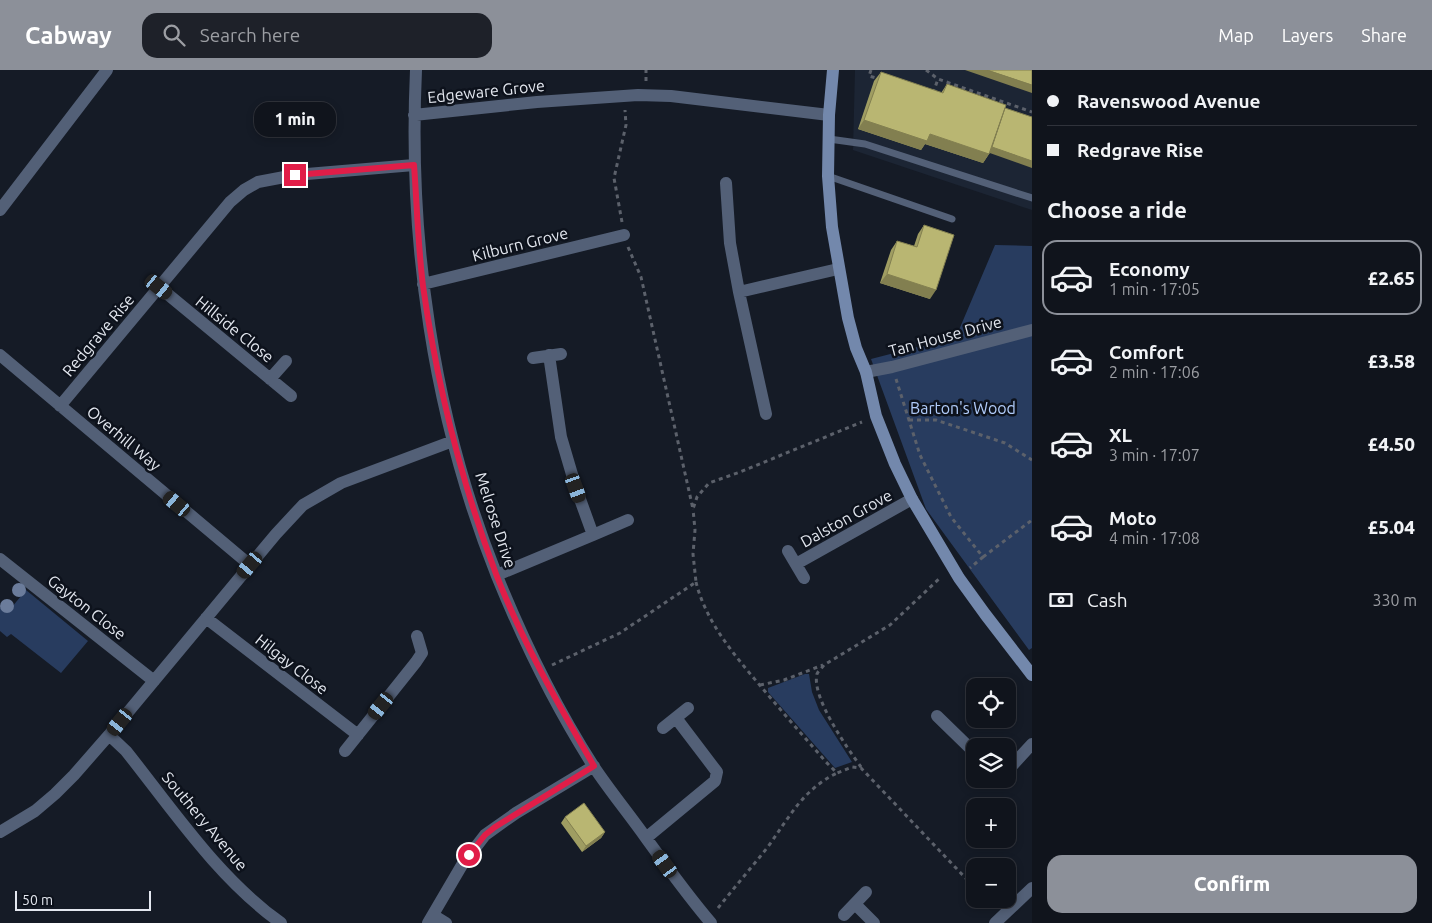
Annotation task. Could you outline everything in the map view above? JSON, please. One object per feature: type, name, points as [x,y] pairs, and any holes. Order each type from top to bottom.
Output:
[{"type":"main road","points":[[833,70],[829,115],[828,176],[831,216],[838,269],[848,318],[856,348],[866,372],[876,416],[912,500],[959,578],[1031,673]]},
{"type":"street","points":[[0,210],[108,70]]},
{"type":"street","name":"Melrose Drive","points":[[416,70],[414,165],[423,284],[440,383],[453,441],[497,575],[557,703],[594,766],[684,890],[710,921]]},
{"type":"street","name":"Edgeware Grove","points":[[414,114],[537,102],[638,95],[671,96],[829,115]]},
{"type":"street","name":"Redgrave Rise","points":[[60,406],[230,202],[244,190],[258,182],[295,175],[414,165]]},
{"type":"street","points":[[726,183],[730,243],[766,414]]},
{"type":"street","name":"Kilburn Grove","points":[[423,284],[624,235]]},
{"type":"street","points":[[739,292],[838,269]]},
{"type":"street","name":"Hillside Close","points":[[159,287],[291,396]]},
{"type":"street","name":"Tan House Drive","points":[[866,372],[892,367],[1032,330]]},
{"type":"street","name":"Overhill Way","points":[[0,355],[250,565]]},
{"type":"street","points":[[533,358],[555,355],[561,437],[576,488],[593,535]]},
{"type":"street","points":[[270,379],[286,361]]},
{"type":"street","points":[[0,832],[36,811],[55,794],[109,735],[250,565],[303,505],[341,483],[453,441]]},
{"type":"street","name":"Dalston Grove","points":[[796,564],[912,500]]},
{"type":"street","points":[[497,575],[628,520]]},
{"type":"street","name":"Dalston Grove","points":[[788,551],[804,578]]},
{"type":"street","name":"Gayton Close","points":[[0,559],[154,681]]},
{"type":"street","name":"Hilgay Close","points":[[206,618],[358,735]]},
{"type":"street","points":[[345,751],[422,654],[417,636]]},
{"type":"street","points":[[664,728],[688,708]]},
{"type":"street","points":[[937,716],[966,744]]},
{"type":"street","points":[[646,838],[715,781],[717,772],[676,718]]},
{"type":"street","name":"Southery Avenue","points":[[109,735],[126,751],[214,861],[246,893],[281,923]]},
{"type":"street","points":[[1016,761],[1032,744]]},
{"type":"street","points":[[446,923],[430,919],[462,865],[485,835],[516,813],[594,766]]},
{"type":"street","points":[[996,923],[1032,888]]},
{"type":"street","points":[[844,915],[866,892]]},
{"type":"street","points":[[855,904],[874,923]]},
{"type":"lane","points":[[829,138],[864,144],[1032,198]]},
{"type":"lane","points":[[828,176],[952,219]]},
{"type":"path","points":[[646,70],[646,86],[624,106],[626,125],[614,178],[624,235],[641,277],[693,509],[696,530],[693,554],[698,593],[722,637],[760,685],[837,772]]},
{"type":"path","points":[[871,70],[869,76],[884,82]]},
{"type":"path","points":[[926,70],[938,79],[1032,112]]},
{"type":"path","points":[[931,97],[938,79]]},
{"type":"path","points":[[892,367],[920,455],[951,516],[983,557]]},
{"type":"path","points":[[693,509],[697,497],[709,483],[876,416]]},
{"type":"path","points":[[909,420],[936,420],[1005,443],[1032,460]]},
{"type":"path","points":[[959,578],[983,557],[1032,520]]},
{"type":"path","points":[[760,685],[784,680],[824,665],[890,625],[952,566]]},
{"type":"path","points":[[541,670],[620,633],[696,582]]},
{"type":"path","points":[[824,665],[818,674],[819,698],[848,750],[861,768],[966,879]]},
{"type":"path","points":[[710,921],[806,793],[837,772],[852,767],[861,768]]},
{"type":"shaded area","points":[[855,70],[1032,70],[1032,210],[853,150]]},
{"type":"green space","name":"Barton's Wood","points":[[995,245],[1032,246],[1032,648],[1029,650],[926,509],[871,359],[956,337]]},
{"type":"green space","points":[[26,590],[88,641],[61,673],[11,634],[7,637],[0,631],[0,607],[7,613]]},
{"type":"green space","points":[[809,674],[812,692],[819,710],[852,762],[835,768],[768,692],[768,688]]},
{"type":"building","points":[[987,70],[1032,70],[1032,85]]},
{"type":"building","points":[[881,72],[943,93],[947,84],[1006,105],[989,154],[930,134],[927,141],[864,120]]},
{"type":"building","points":[[1005,108],[1032,117],[1032,161],[992,147]]},
{"type":"building","points":[[924,225],[954,235],[936,290],[887,274],[897,241],[917,247]]},
{"type":"building","points":[[584,803],[605,832],[586,846],[565,817]]},
{"type":"route","points":[[295,175],[414,165],[423,284],[440,383],[453,441],[497,575],[513,613],[557,703],[594,766],[495,827],[476,844],[469,855]]}]
